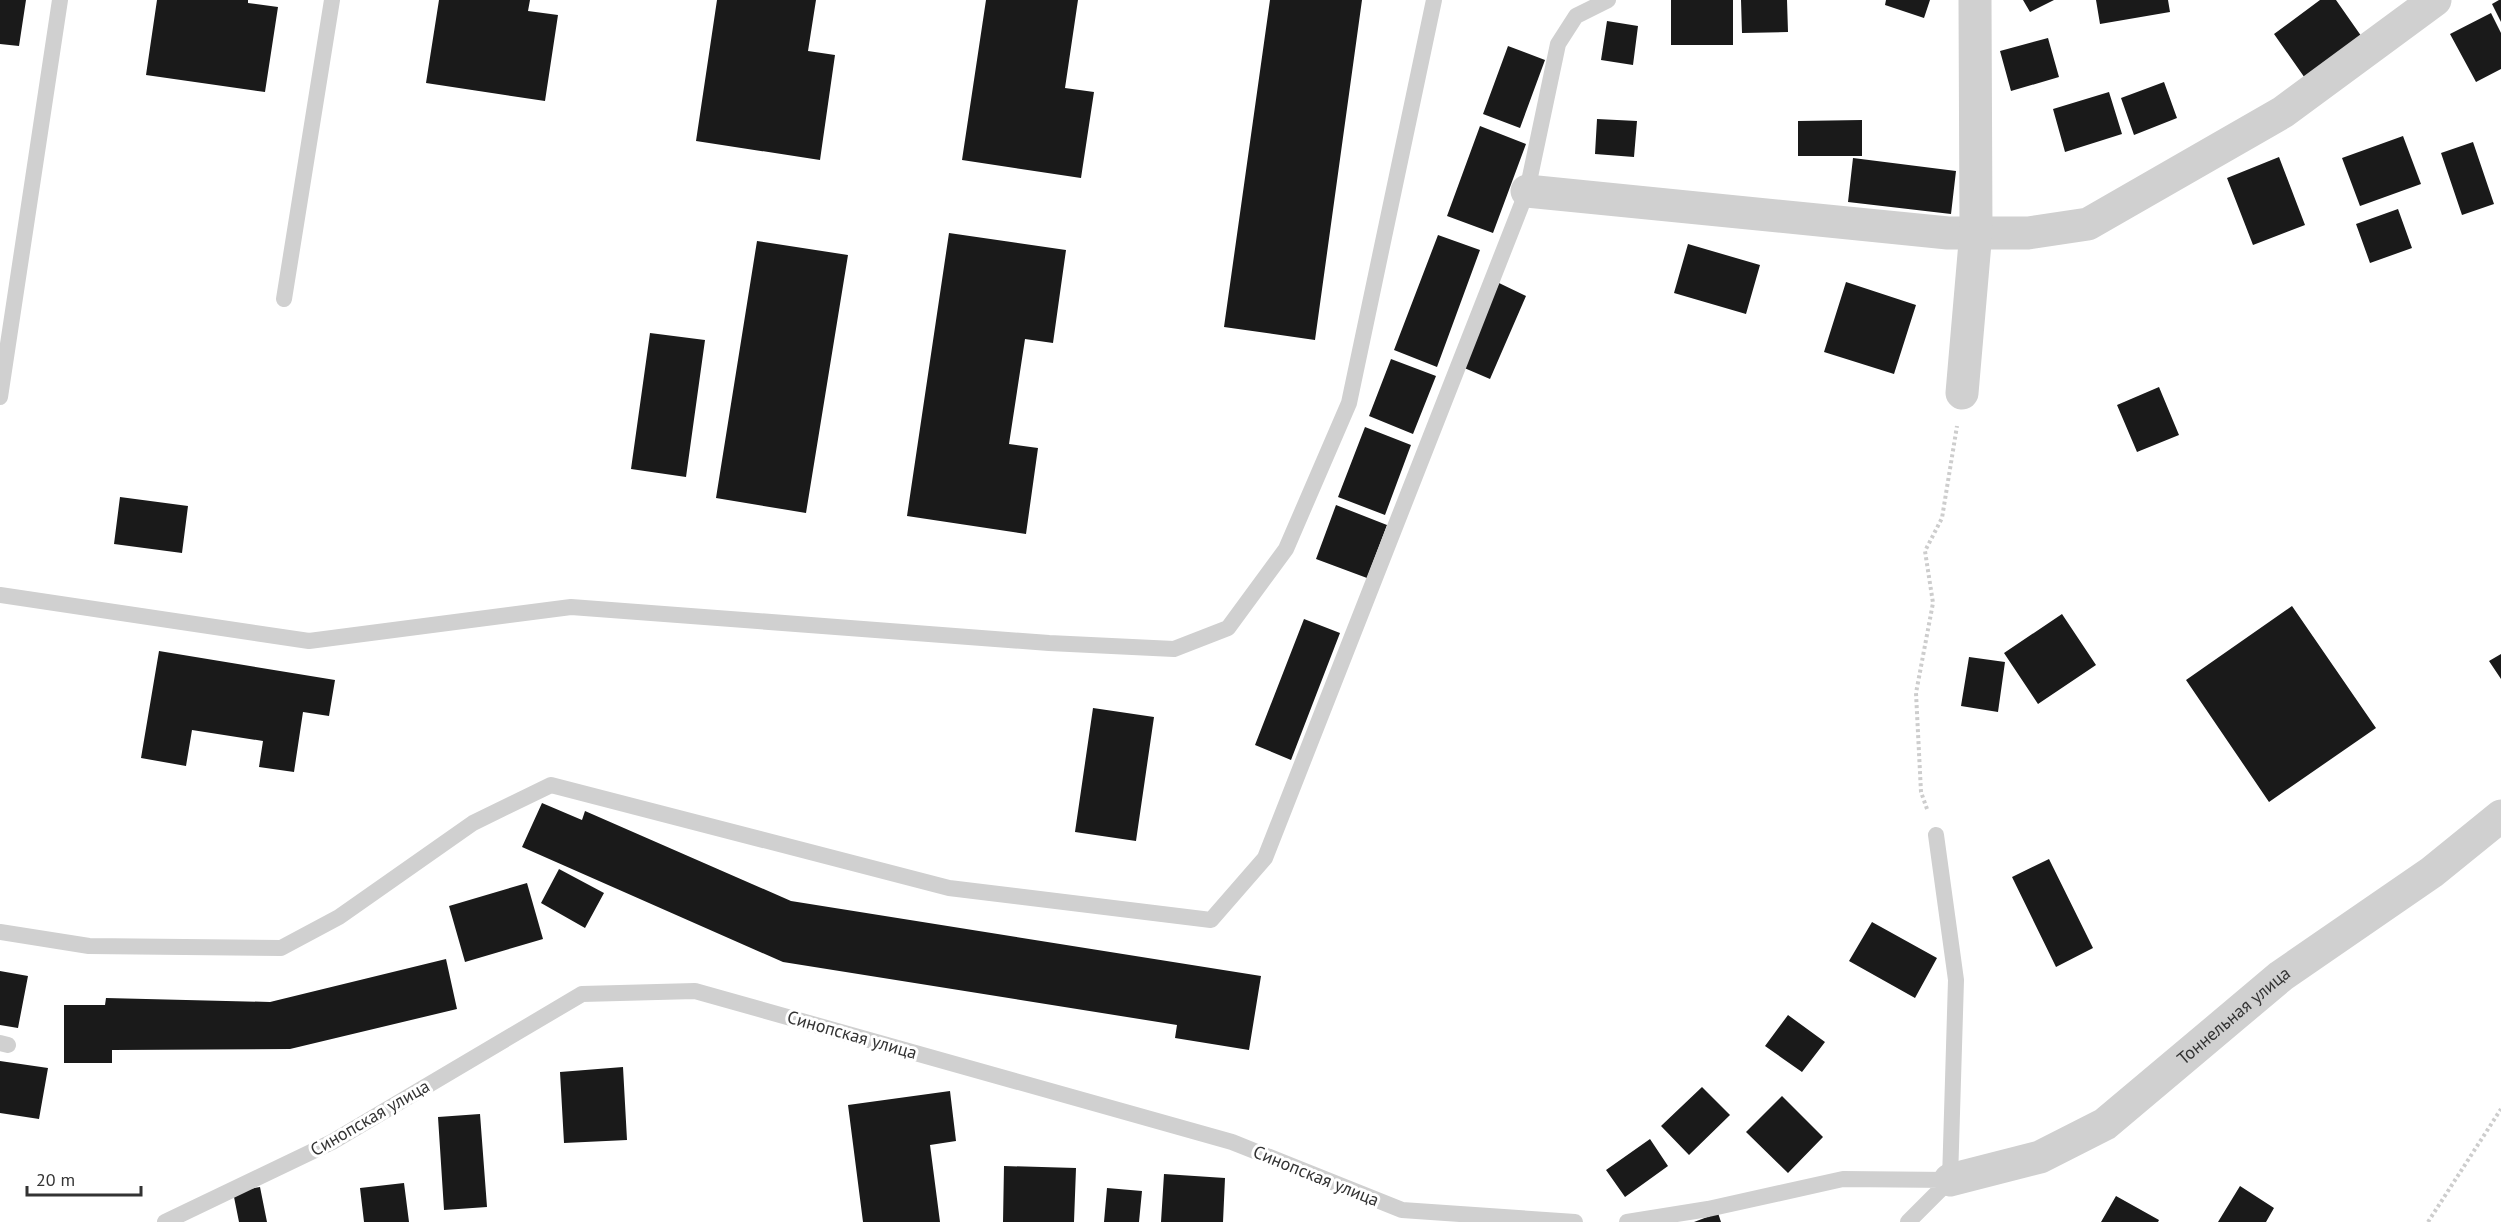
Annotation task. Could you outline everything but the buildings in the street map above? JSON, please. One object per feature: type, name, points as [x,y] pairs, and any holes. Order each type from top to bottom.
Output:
[{"type":"street","points":[[1962,393],[1976,231],[1975,0]]},
{"type":"street","points":[[1527,191],[1948,233],[1976,231],[2028,233],[2088,225],[2283,112],[2435,0]]},
{"type":"street","name":"Тоннельная улица","points":[[1950,1180],[2040,1156],[2104,1124],[2281,976],[2432,872],[2501,816]]},
{"type":"lane","points":[[0,397],[60,0]]},
{"type":"lane","points":[[284,299],[332,0]]},
{"type":"lane","points":[[0,594],[309,641],[571,607],[1049,643],[1174,649],[1228,628],[1286,549],[1349,404],[1434,0]]},
{"type":"lane","points":[[0,932],[89,946],[281,948],[339,917],[473,823],[551,785],[949,888],[1211,920],[1265,858],[1527,191],[1558,44],[1576,16],[1608,0]]},
{"type":"lane","points":[[1908,1222],[1950,1180],[1956,980],[1936,835]]},
{"type":"lane","name":"Синопская улица","points":[[165,1222],[332,1142],[582,994],[695,991],[1232,1143],[1402,1210],[1575,1222]]},
{"type":"lane","points":[[1627,1222],[1708,1209],[1843,1179],[1950,1180]]},
{"type":"path","points":[[1936,835],[1921,792],[1916,693],[1933,603],[1925,551],[1942,518],[1962,393]]},
{"type":"path","points":[[2428,1222],[2501,1109]]}]
